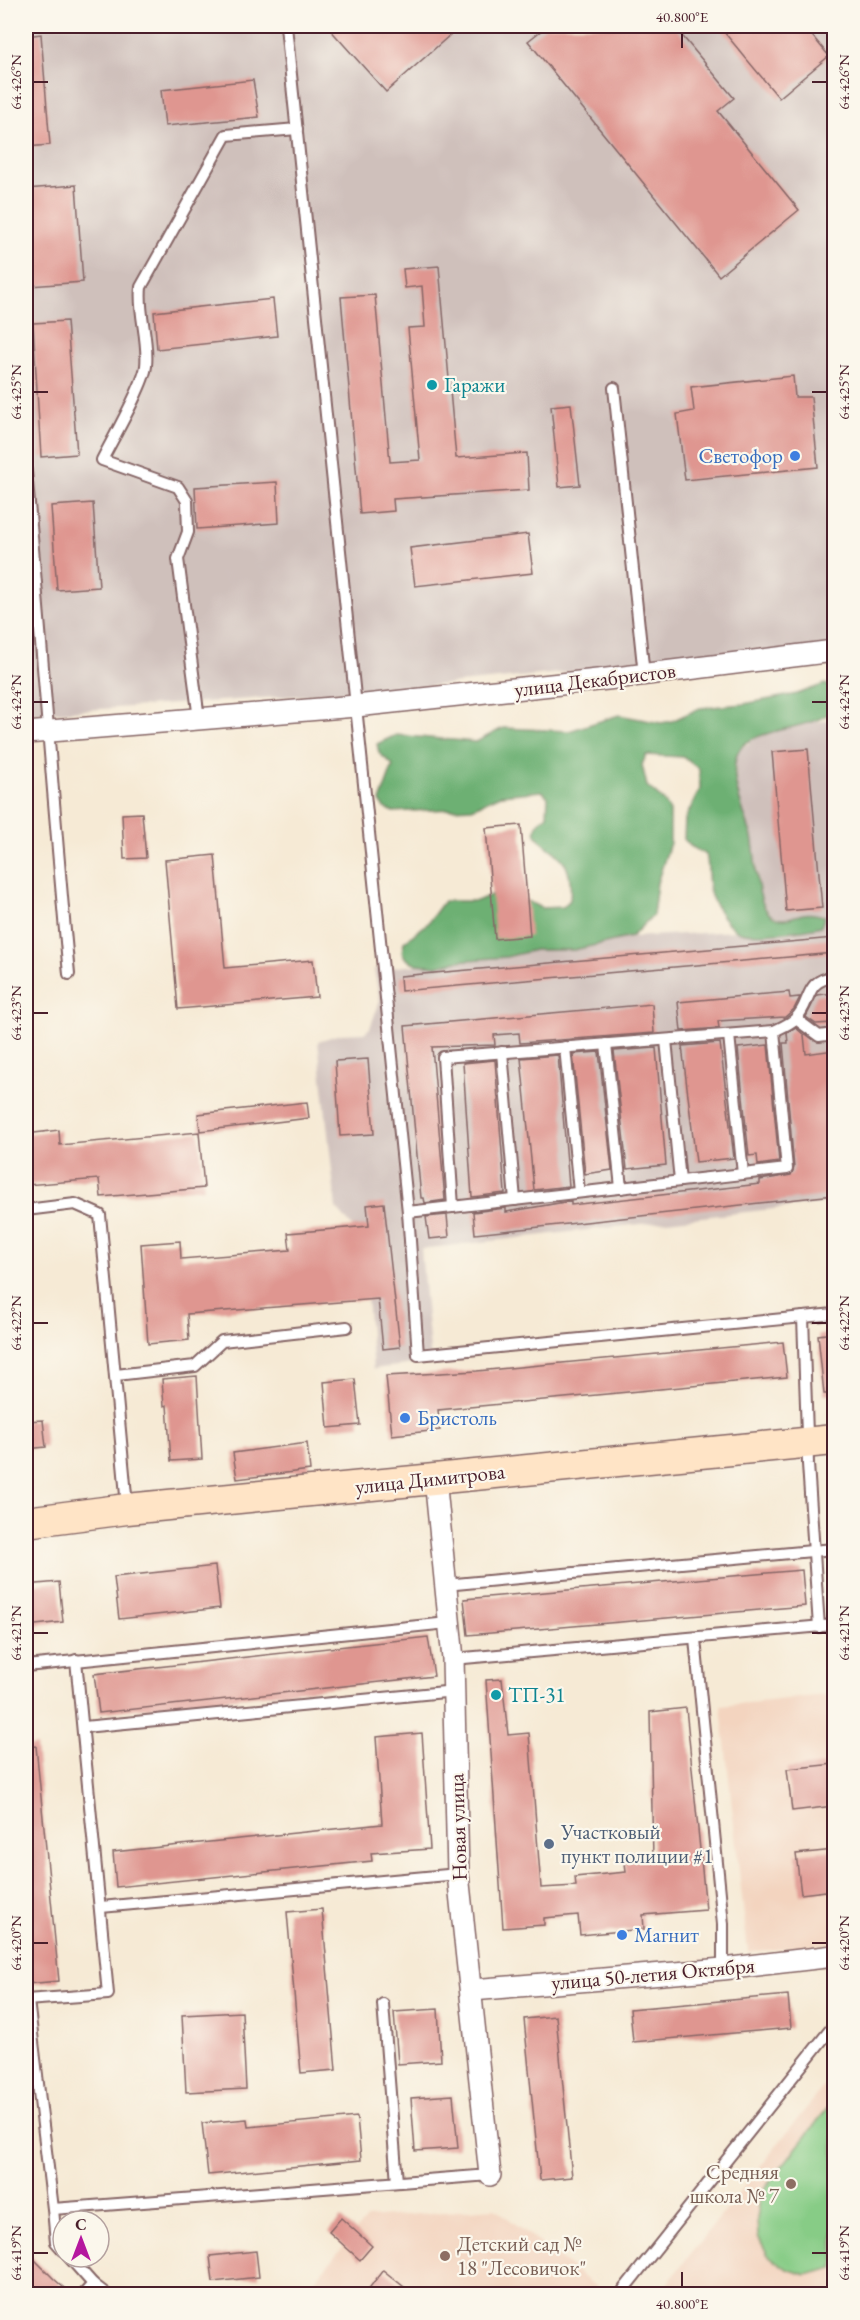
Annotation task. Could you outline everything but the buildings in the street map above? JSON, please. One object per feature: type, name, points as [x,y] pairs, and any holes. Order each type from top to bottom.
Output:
[{"type":"street","name":"улица Декабристов","points":[[49,731],[356,706],[644,675],[834,651]]},
{"type":"street","points":[[26,733],[49,731]]},
{"type":"street","name":"улица Димитрова","points":[[26,1522],[127,1509],[435,1478],[822,1442]]},
{"type":"street","name":"Новая улица","points":[[435,1478],[453,1659],[458,1874],[490,2175]]},
{"type":"street","name":"улица 50-летия Октября","points":[[472,1990],[723,1969],[834,1956]]},
{"type":"lane","points":[[286,26],[408,1212],[418,1355],[834,1314]]},
{"type":"lane","points":[[199,719],[178,558],[188,532],[187,501],[178,487],[102,460],[146,368],[144,324],[138,308],[141,287],[226,135],[297,129]]},
{"type":"lane","points":[[614,388],[644,675]]},
{"type":"lane","points":[[26,471],[49,731],[50,779],[69,974]]},
{"type":"lane","points":[[453,1207],[443,1057],[774,1031],[796,1019],[812,987],[823,978],[834,977]]},
{"type":"lane","points":[[796,1019],[819,1036],[834,1034]]},
{"type":"lane","points":[[408,1212],[787,1169],[774,1031]]},
{"type":"lane","points":[[729,1035],[743,1174]]},
{"type":"lane","points":[[666,1040],[681,1181]]},
{"type":"lane","points":[[606,1044],[621,1188]]},
{"type":"lane","points":[[565,1047],[579,1192]]},
{"type":"lane","points":[[502,1052],[515,1200]]},
{"type":"lane","points":[[26,1210],[75,1204],[100,1215],[127,1509]]},
{"type":"lane","points":[[803,1317],[822,1442],[814,1550],[819,1627]]},
{"type":"lane","points":[[116,1375],[195,1366],[222,1341],[347,1327]]},
{"type":"lane","points":[[445,1585],[834,1548]]},
{"type":"lane","points":[[26,1665],[448,1623]]},
{"type":"lane","points":[[453,1659],[834,1625]]},
{"type":"lane","points":[[694,1639],[723,1924],[723,1969]]},
{"type":"lane","points":[[76,1660],[108,1994],[27,2000],[53,2209],[490,2175]]},
{"type":"lane","points":[[84,1727],[454,1691]]},
{"type":"lane","points":[[101,1907],[458,1874]]},
{"type":"lane","points":[[383,2004],[396,2182]]},
{"type":"lane","points":[[624,2289],[834,2025]]},
{"type":"lane","points":[[80,2269],[106,2295]]},
{"type":"lane","points":[[84,2295],[93,2284]]},
{"type":"shaded area","points":[[26,26],[834,26],[834,646],[398,689],[26,714]]},
{"type":"shaded area","points":[[834,720],[834,1202],[421,1249],[431,1362],[373,1369],[362,1237],[336,1208],[318,1041],[341,1034],[364,1033],[370,1028],[380,1000],[374,969],[417,965],[437,966],[457,961],[506,957],[535,950],[574,950],[631,937],[737,931],[775,933],[821,926],[825,916],[803,914],[781,919],[771,915],[765,906],[760,896],[756,860],[737,793],[735,759],[740,749],[756,738],[803,723]]},
{"type":"shaded area","points":[[834,1694],[834,1943],[748,1952],[721,1706]]},
{"type":"shaded area","name":"Средняя школа № 7","points":[[834,2073],[834,2294],[659,2294]]},
{"type":"shaded area","name":"Детский сад № 18 \"Лесовичок\"","points":[[495,2208],[605,2294],[303,2294],[367,2218]]},
{"type":"green space","points":[[825,684],[834,688],[835,705],[828,714],[817,720],[759,736],[748,742],[740,749],[735,769],[735,780],[741,805],[752,837],[759,891],[766,910],[772,916],[780,919],[806,913],[825,916],[821,926],[755,934],[738,931],[730,925],[711,896],[706,855],[690,846],[684,839],[685,819],[700,789],[699,769],[683,757],[646,755],[642,765],[647,786],[664,801],[670,811],[670,843],[657,883],[653,915],[631,937],[574,950],[535,950],[506,957],[457,961],[437,966],[417,964],[406,959],[402,952],[404,942],[427,924],[444,901],[477,901],[495,893],[518,896],[541,908],[563,907],[570,900],[570,881],[564,862],[540,841],[537,835],[536,830],[539,823],[547,815],[548,797],[542,791],[501,795],[472,808],[393,812],[384,808],[380,801],[393,765],[379,753],[377,744],[396,735],[476,742],[503,728],[569,731],[619,715],[661,723],[672,721],[700,708],[744,704],[797,694]]},
{"type":"green space","points":[[834,2100],[834,2268],[806,2275],[787,2269],[768,2255],[758,2236],[757,2219],[761,2193]]},
{"type":"place","name":"Гаражи","points":[[432,385]]},
{"type":"place","name":"Светофор","points":[[795,456]]},
{"type":"place","name":"Бристоль","points":[[405,1418]]},
{"type":"place","name":"ТП-31","points":[[496,1695]]},
{"type":"place","name":"Участковый пункт полиции #1","points":[[549,1844]]},
{"type":"place","name":"Магнит","points":[[622,1935]]},
{"type":"place","name":"Средняя школа № 7","points":[[791,2184]]},
{"type":"place","name":"Детский сад № 18 \"Лесовичок\"","points":[[445,2256]]}]
